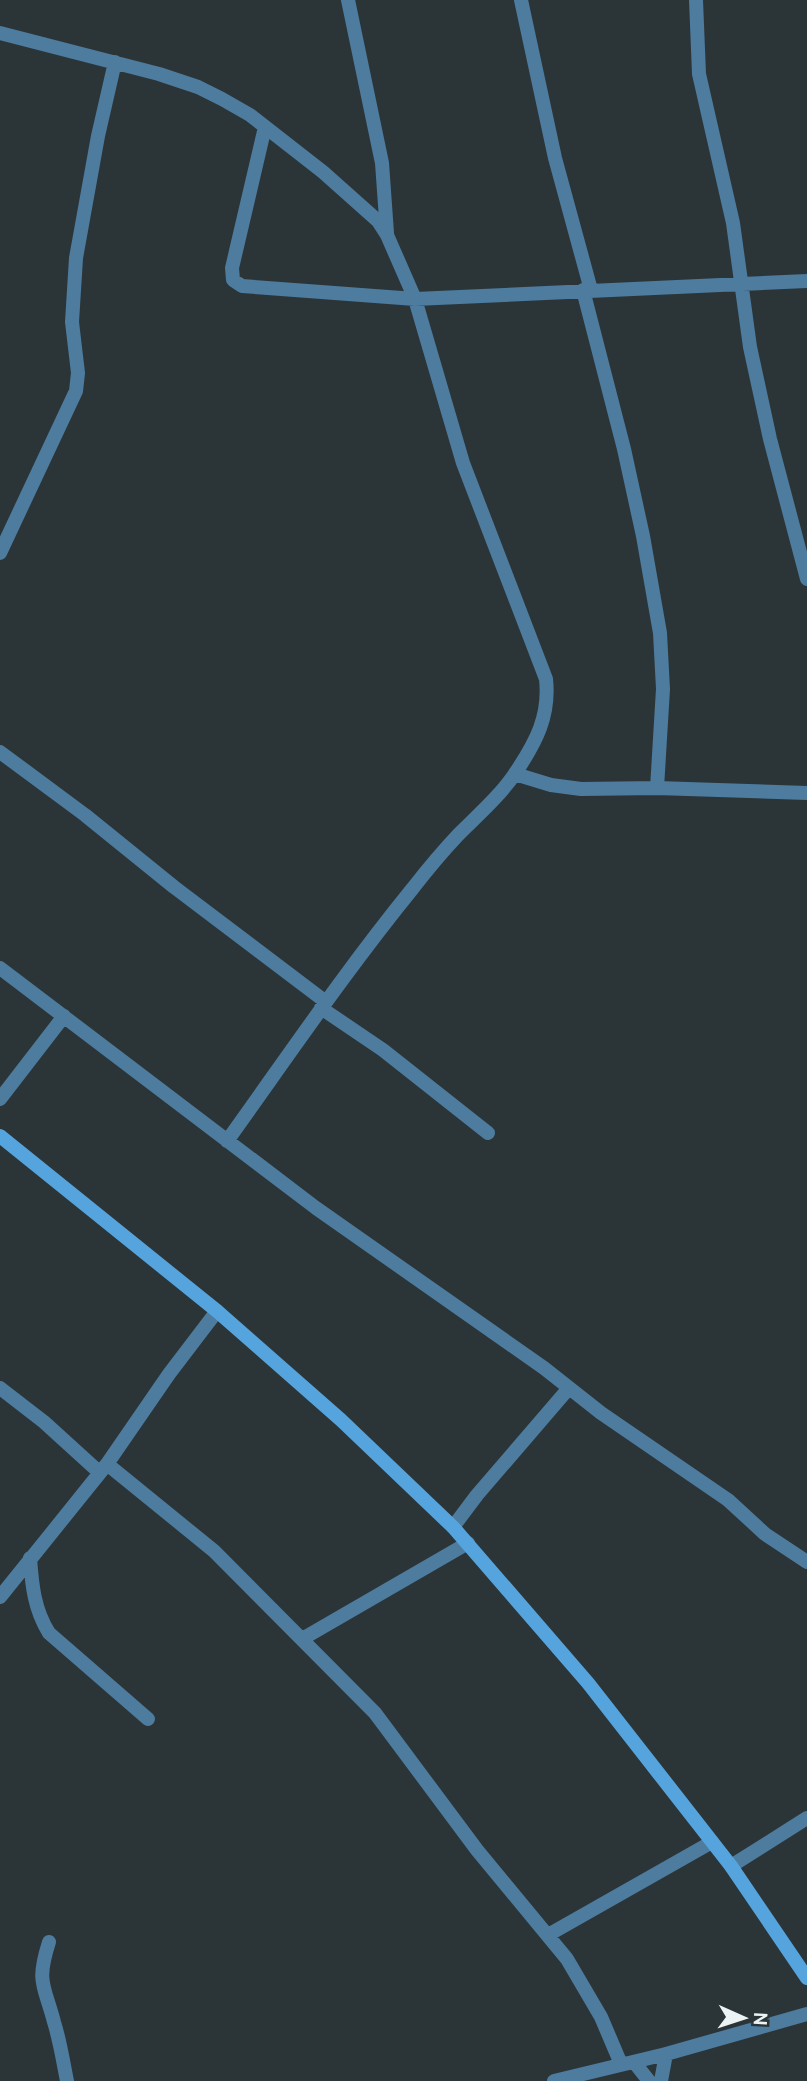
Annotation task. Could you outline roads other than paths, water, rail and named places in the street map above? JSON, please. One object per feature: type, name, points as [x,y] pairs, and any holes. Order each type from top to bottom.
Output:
[{"type":"main road","points":[[0,1136],[218,1311],[341,1420],[453,1527],[588,1683],[731,1866],[807,1978]]},
{"type":"street","points":[[348,0],[382,163],[387,235]]},
{"type":"street","points":[[521,0],[555,158],[624,449],[659,623],[663,689],[657,788]]},
{"type":"street","points":[[696,0],[699,74],[731,212],[750,347],[763,411],[807,579]]},
{"type":"street","points":[[0,33],[115,62],[198,87],[265,127],[366,208],[378,221],[387,235],[415,299],[463,463],[546,679],[546,712],[540,729],[515,774],[413,888],[324,1005],[227,1141]]},
{"type":"street","points":[[0,554],[76,391],[78,373],[72,322],[76,258],[115,62]]},
{"type":"street","points":[[265,127],[235,255],[232,273],[233,280],[238,285],[415,299],[807,281]]},
{"type":"street","points":[[0,752],[85,815],[488,1133]]},
{"type":"street","points":[[515,774],[567,788],[807,793]]},
{"type":"street","points":[[0,968],[316,1208],[503,1339],[637,1439],[728,1500],[765,1534],[807,1562]]},
{"type":"street","points":[[0,1099],[64,1016]]},
{"type":"street","points":[[0,1597],[103,1468],[169,1374],[218,1311]]},
{"type":"street","points":[[0,1388],[103,1468],[198,1536],[376,1713],[477,1850],[548,1935],[584,1986],[614,2045],[628,2063],[649,2081]]},
{"type":"street","points":[[453,1527],[477,1494],[569,1388]]},
{"type":"street","points":[[302,1639],[468,1543]]},
{"type":"street","points":[[30,1558],[32,1590],[49,1633],[148,1719]]},
{"type":"street","points":[[731,1866],[807,1818]]},
{"type":"street","points":[[548,1935],[712,1842]]},
{"type":"street","points":[[49,1942],[42,1964],[42,1987],[54,2020],[67,2081]]},
{"type":"street","points":[[554,2081],[666,2054],[807,2014]]},
{"type":"street","points":[[661,2081],[666,2054]]}]
